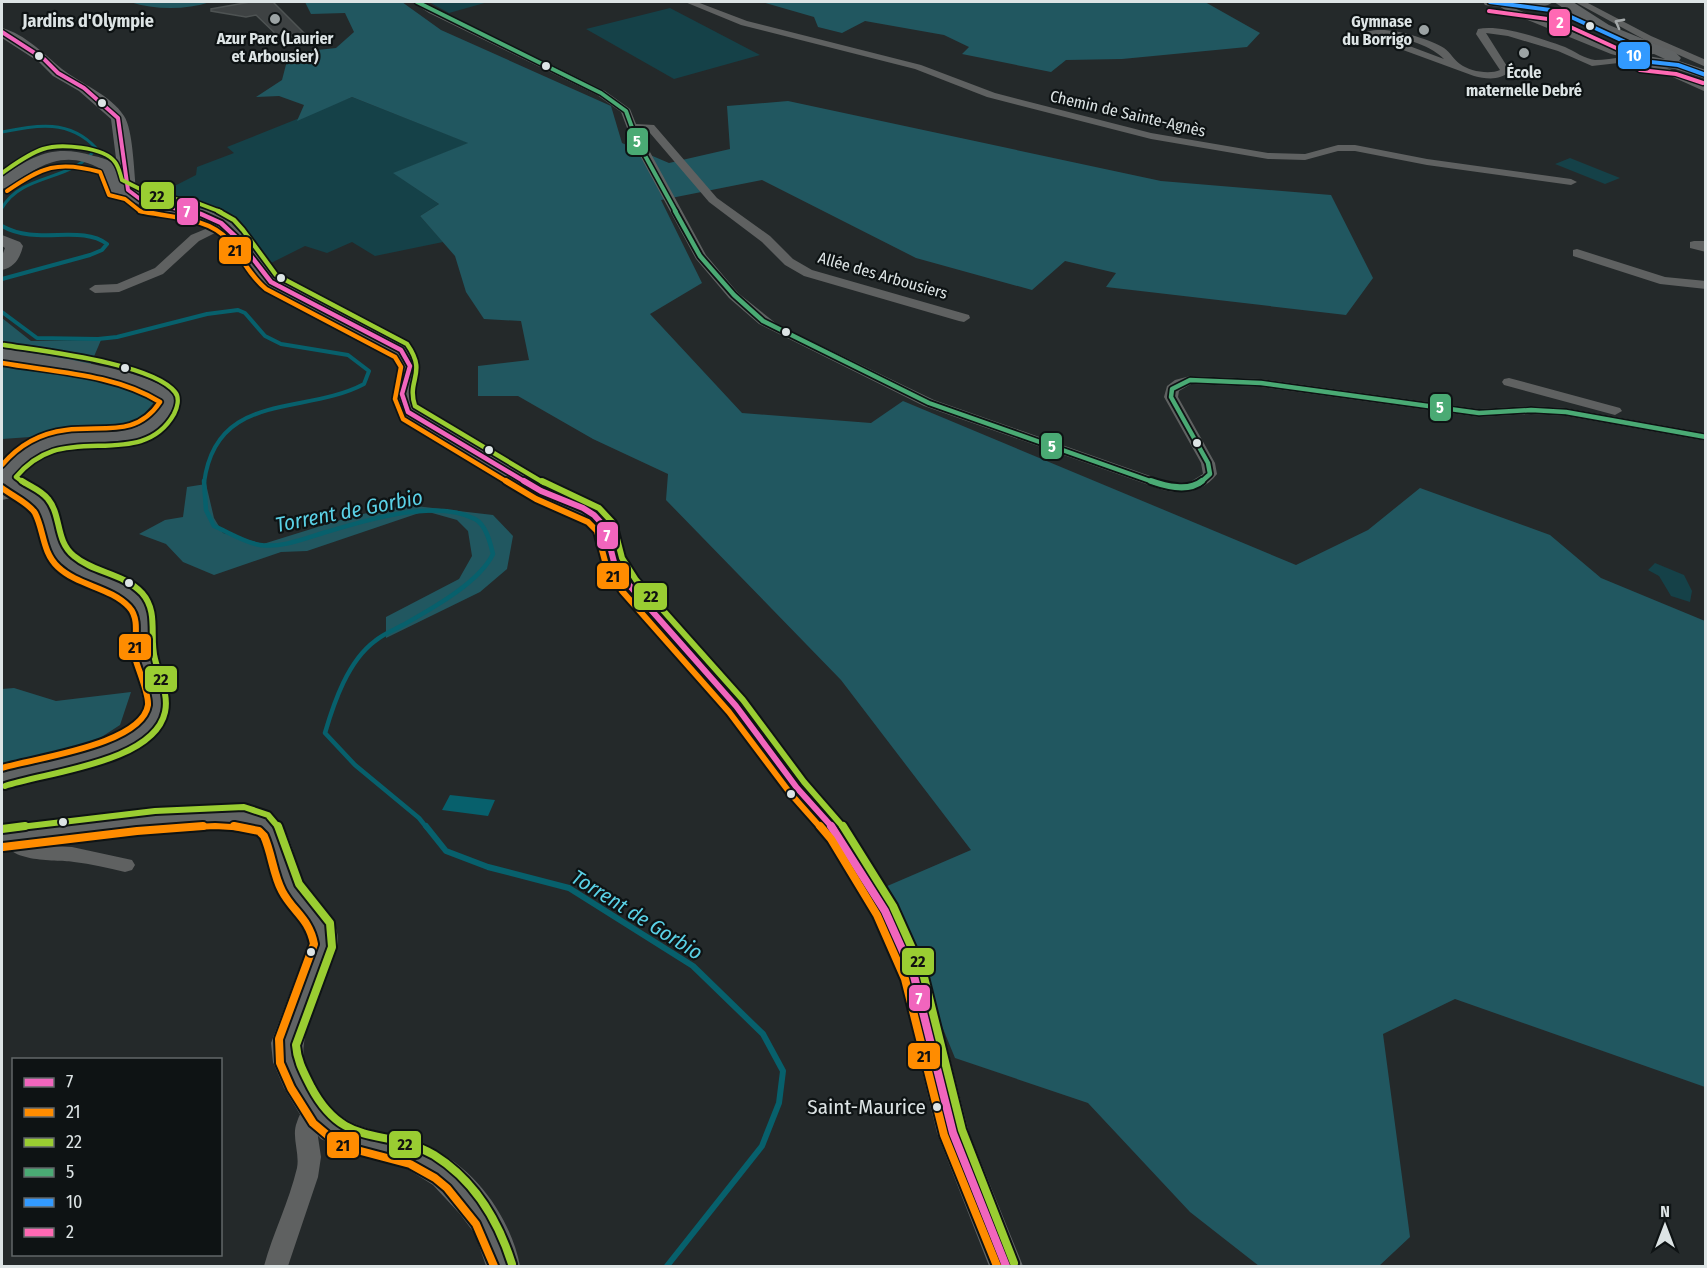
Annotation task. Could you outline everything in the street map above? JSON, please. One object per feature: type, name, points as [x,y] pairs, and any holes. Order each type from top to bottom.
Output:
[{"type":"street","points":[[417,2],[541,66],[601,93],[626,111],[637,141],[700,256],[710,271],[760,320],[929,403],[1168,487],[1195,486],[1206,481],[1210,474],[1208,463],[1171,397],[1173,389],[1180,383],[1190,380],[1261,383],[1479,413],[1531,410],[1566,412],[1706,437]]},
{"type":"street","name":"Chemin de Sainte-Agnès","points":[[690,2],[744,23],[918,67],[991,95],[1151,136],[1268,156],[1305,157],[1338,148],[1355,148],[1427,162],[1571,182]]},
{"type":"street","points":[[1496,3],[1562,5],[1593,9],[1706,75]]},
{"type":"street","points":[[1496,3],[1614,51],[1706,64]]},
{"type":"street","points":[[1562,5],[1597,24],[1642,56],[1706,88]]},
{"type":"street","points":[[1453,65],[1453,62],[1439,49],[1391,33],[1366,33],[1365,36],[1370,39],[1385,40],[1477,74],[1494,76],[1503,74],[1503,67],[1481,31],[1492,30],[1561,49],[1592,63],[1642,56]]},
{"type":"street","points":[[2,32],[45,59],[57,73],[84,87],[118,118],[124,148],[128,190]]},
{"type":"street","name":"Allée des Arbousiers","points":[[633,126],[654,130],[713,200],[766,238],[774,249],[789,262],[808,273],[964,318]]},
{"type":"street","points":[[2,184],[46,156],[59,153],[86,158],[108,167],[115,189],[128,190],[143,202],[200,213],[225,224],[236,235],[260,272],[271,282],[401,350],[408,357],[410,373],[400,397],[408,412],[541,491],[594,515],[605,527],[614,562],[629,585],[736,706],[797,788],[838,834],[885,911],[914,976],[953,1132],[1006,1266]]},
{"type":"street","points":[[95,289],[119,288],[159,271],[195,238],[225,224]]},
{"type":"street","points":[[2,240],[14,246],[11,257],[2,265]]},
{"type":"street","points":[[1577,253],[1664,281],[1706,285]]},
{"type":"street","points":[[2,354],[50,361],[117,376],[155,387],[165,392],[169,400],[168,407],[161,418],[134,434],[118,440],[75,438],[58,440],[21,456],[5,476],[10,494],[34,498],[43,507],[56,551],[65,561],[121,588],[140,605],[145,616],[143,648],[158,705],[146,729],[134,738],[90,754],[17,770],[2,778]]},
{"type":"street","points":[[1509,382],[1655,422],[1663,428]]},
{"type":"street","points":[[6,838],[155,820],[244,816],[263,822],[272,834],[291,889],[321,924],[323,945],[287,1043],[287,1059],[292,1073],[315,1112],[333,1130],[428,1162],[454,1184],[493,1232],[503,1266]]},
{"type":"street","points":[[6,838],[19,850],[32,853],[70,854],[125,865]]},
{"type":"street","points":[[276,1266],[309,1162],[305,1128],[307,1119],[315,1112]]},
{"type":"shaded area","points":[[130,2],[210,2],[170,8],[150,7]]},
{"type":"shaded area","points":[[305,2],[402,2],[441,30],[611,106],[622,143],[669,163],[730,149],[727,106],[788,101],[1161,181],[1331,195],[1373,278],[1346,315],[1106,287],[1116,273],[1065,261],[1032,290],[916,258],[762,180],[661,200],[702,283],[650,314],[742,413],[871,423],[903,401],[1296,565],[1368,530],[1420,488],[1550,535],[1601,578],[1705,621],[1705,1087],[1455,999],[1383,1034],[1410,1237],[1379,1266],[1259,1266],[1190,1212],[1088,1103],[955,1058],[885,887],[971,850],[841,680],[666,500],[668,474],[593,439],[518,396],[478,396],[478,366],[529,360],[521,321],[484,319],[466,292],[455,256],[420,216],[439,204],[393,173],[468,143],[352,97],[297,121],[304,105],[279,96],[256,97],[282,80],[289,53],[336,48],[354,32],[345,13],[311,14]]},
{"type":"shaded area","points":[[429,2],[488,2],[449,13]]},
{"type":"shaded area","points":[[762,2],[1205,2],[1260,33],[1247,47],[1122,59],[1066,60],[1051,72],[962,54],[969,47],[944,35],[865,21],[842,33],[818,27],[814,17]]},
{"type":"shaded area","points":[[670,8],[760,55],[674,79],[586,29]]},
{"type":"shaded area","points":[[352,97],[469,143],[394,173],[439,204],[420,216],[443,242],[375,256],[352,242],[327,253],[305,246],[263,267],[247,238],[235,225],[224,218],[199,208],[147,200],[196,175],[197,167],[234,153],[227,147]]},
{"type":"shaded area","points":[[1570,158],[1620,178],[1605,184],[1555,164]]},
{"type":"shaded area","points":[[2,318],[31,341],[101,340],[87,373],[157,399],[130,430],[2,439]]},
{"type":"shaded area","points":[[206,484],[214,518],[223,533],[263,544],[353,516],[407,505],[493,515],[513,536],[507,569],[480,592],[386,638],[386,617],[459,579],[472,556],[468,531],[457,520],[425,511],[307,551],[281,552],[214,575],[183,562],[166,544],[139,534],[165,520],[183,517],[187,487]]},
{"type":"shaded area","points":[[1655,563],[1684,575],[1692,591],[1690,602],[1671,596],[1659,576],[1648,570]]},
{"type":"shaded area","points":[[14,688],[56,701],[131,692],[120,725],[83,749],[2,764],[2,689]]},
{"type":"shaded area","points":[[450,795],[495,800],[488,816],[442,810]]},
{"type":"building","name":"Azur Parc (Laurier et Arbousier)","points":[[250,2],[273,2],[305,34],[281,39],[256,15],[246,17],[211,11],[211,9]]},
{"type":"waterway","name":"Torrent de Gorbio","points":[[2,132],[40,126],[64,128],[75,132],[96,148],[87,159],[75,167],[22,188],[11,196],[2,208]]},
{"type":"waterway","name":"Torrent de Gorbio","points":[[2,226],[15,232],[29,234],[96,238],[107,244],[102,250],[90,255],[2,279]]},
{"type":"waterway","name":"Torrent de Gorbio","points":[[2,312],[37,338],[98,339],[117,337],[207,314],[238,310],[245,313],[265,336],[281,344],[348,355],[369,371],[364,384],[340,394],[266,411],[244,419],[226,433],[212,453],[204,483]]},
{"type":"waterway","name":"Torrent de Gorbio","points":[[204,483],[206,510],[214,526],[243,540],[260,545],[284,544],[378,518],[420,511],[459,513],[475,519],[482,525],[493,554],[486,565],[466,585],[427,611],[381,636],[365,649],[343,683],[325,733],[355,765],[419,818],[427,828]]},
{"type":"waterway","name":"Torrent de Gorbio","points":[[426,826],[446,851],[488,867],[569,888],[693,966],[763,1034],[783,1071],[779,1103],[762,1146],[667,1266]]},
{"type":"transit line","name":"5","points":[[417,2],[601,93],[626,111],[637,141],[700,256],[734,295],[763,321],[929,403],[1168,487],[1197,485],[1210,474],[1208,463],[1171,397],[1172,389],[1190,380],[1261,383],[1479,413],[1531,410],[1566,412],[1706,437]]},
{"type":"transit line","name":"10","points":[[1490,2],[1558,11],[1632,45],[1638,51],[1633,55],[1642,61],[1678,65],[1706,75]]},
{"type":"transit line","name":"2","points":[[1489,11],[1555,20],[1625,52],[1626,61],[1640,70],[1676,74],[1703,83]]},
{"type":"transit line","name":"7","points":[[2,32],[44,59],[58,73],[84,88],[118,118],[128,190],[144,202],[201,214],[221,223],[237,238],[271,282],[401,350],[410,366],[402,394],[408,412],[541,491],[583,508],[594,515],[605,527],[614,562],[629,585],[736,706],[797,788],[838,834],[885,911],[914,976],[953,1133],[1006,1266]]},
{"type":"transit line","name":"22","points":[[2,173],[28,156],[46,148],[83,148],[111,158],[116,163],[122,180],[130,182],[146,193],[200,204],[224,213],[243,230],[276,275],[407,344],[418,363],[412,391],[415,406],[545,483],[586,500],[599,508],[613,523],[622,558],[636,580],[743,700],[804,782],[845,829],[893,906],[923,973],[962,1130],[1014,1263]]},
{"type":"transit line","name":"21","points":[[7,191],[41,170],[51,166],[71,165],[100,172],[109,195],[125,199],[140,211],[196,222],[220,232],[229,241],[253,278],[266,289],[395,357],[401,367],[395,399],[398,412],[403,419],[536,499],[588,522],[597,531],[606,565],[622,591],[729,712],[790,793],[831,839],[877,915],[905,979],[944,1135],[997,1266]]},
{"type":"transit line","name":"22","points":[[4,345],[95,361],[144,374],[163,382],[175,392],[177,400],[174,414],[164,428],[152,438],[122,446],[72,447],[57,450],[34,460],[16,477],[49,500],[68,551],[92,567],[128,582],[139,590],[147,601],[152,615],[153,651],[166,697],[164,718],[148,738],[125,753],[5,786]]},
{"type":"transit line","name":"21","points":[[2,363],[109,382],[148,395],[160,402],[152,414],[131,426],[66,430],[39,437],[22,446],[2,465]]},
{"type":"transit line","name":"21","points":[[2,488],[34,511],[47,552],[58,567],[77,579],[116,596],[131,609],[135,619],[135,656],[148,704],[142,719],[109,740],[2,768]]},
{"type":"transit line","name":"22","points":[[2,829],[155,811],[244,807],[268,815],[280,829],[299,884],[330,923],[332,947],[296,1045],[300,1067],[321,1105],[335,1120],[358,1132],[422,1149],[461,1176],[483,1202],[492,1217],[512,1264]]},
{"type":"transit line","name":"21","points":[[3,847],[179,828],[243,827],[259,831],[267,844],[280,888],[307,922],[314,944],[279,1039],[278,1050],[284,1076],[306,1114],[321,1131],[332,1139],[357,1150],[410,1164],[435,1178],[447,1188],[468,1211],[476,1224],[484,1238],[494,1266]]},
{"type":"place","name":"Azur Parc (Laurier et Arbousier)","points":[[275,19]]},
{"type":"place","name":"Gymnase du Borrigo","points":[[1424,30]]},
{"type":"place","name":"École maternelle Debré","points":[[1524,53]]},
{"type":"place","name":"Saint-Maurice","points":[[937,1107]]},
{"type":"district","name":"Jardins d'Olympie","points":[[88,21]]}]
